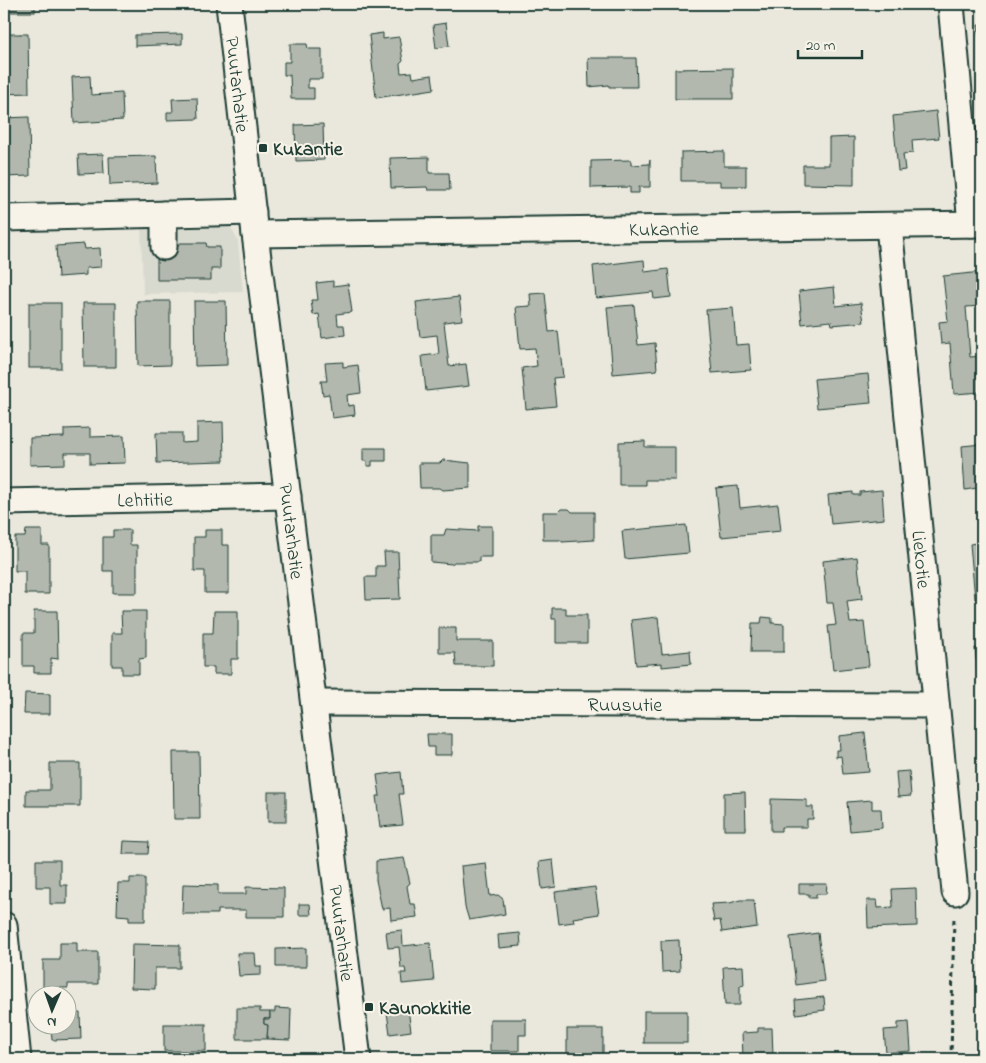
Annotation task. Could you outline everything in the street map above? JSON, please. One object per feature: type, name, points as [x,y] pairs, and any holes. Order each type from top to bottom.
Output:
[{"type":"street","name":"Puutarhatie","points":[[229,4],[254,223],[358,1059]]},
{"type":"street","points":[[951,4],[977,224]]},
{"type":"street","name":"Kukantie","points":[[4,218],[164,214],[254,223],[889,226],[977,224]]},
{"type":"street","points":[[164,214],[164,246]]},
{"type":"street","name":"Liekotie","points":[[889,226],[955,892]]},
{"type":"street","name":"Lehtitie","points":[[4,502],[288,496]]},
{"type":"street","name":"Ruusutie","points":[[314,703],[936,705]]},
{"type":"street","points":[[4,925],[18,1059]]},
{"type":"path","points":[[952,1059],[955,892]]},
{"type":"shaded area","points":[[227,220],[238,241],[243,292],[143,294],[141,222]]},
{"type":"building","points":[[4,4],[35,4],[35,12],[4,12]]},
{"type":"building","points":[[132,4],[159,4],[159,5],[132,7]]},
{"type":"building","points":[[287,4],[327,4],[327,8],[287,8]]},
{"type":"building","points":[[365,4],[419,4],[419,9],[365,9]]},
{"type":"building","points":[[635,4],[635,5],[573,5]]},
{"type":"building","points":[[446,23],[449,46],[436,48],[433,25]]},
{"type":"building","points":[[978,25],[982,25],[982,61]]},
{"type":"building","points":[[383,33],[383,39],[399,37],[403,61],[400,64],[401,73],[412,72],[413,78],[432,75],[434,89],[376,98],[369,35]]},
{"type":"building","points":[[4,34],[28,34],[29,93],[4,94]]},
{"type":"building","points":[[182,34],[182,44],[135,46],[135,35]]},
{"type":"building","points":[[290,44],[307,44],[308,49],[322,49],[322,79],[308,79],[308,88],[314,88],[314,99],[291,99],[290,75],[284,75],[284,62],[290,62]]},
{"type":"building","points":[[588,58],[636,58],[637,87],[609,87],[609,85],[589,87]]},
{"type":"building","points":[[733,68],[733,99],[675,99],[675,69]]},
{"type":"building","points":[[90,76],[91,95],[122,93],[123,120],[74,123],[72,77]]},
{"type":"building","points":[[982,81],[982,107],[980,82]]},
{"type":"building","points":[[197,98],[198,119],[167,120],[167,112],[173,112],[172,99]]},
{"type":"building","points":[[936,111],[939,138],[912,140],[913,153],[903,154],[905,170],[898,171],[893,116]]},
{"type":"building","points":[[29,117],[30,176],[4,177],[4,118]]},
{"type":"building","points":[[323,124],[324,160],[296,161],[295,125]]},
{"type":"building","points":[[854,137],[854,185],[803,184],[803,165],[829,165],[829,138]]},
{"type":"building","points":[[724,151],[724,166],[746,166],[746,186],[720,186],[720,181],[681,181],[681,152]]},
{"type":"building","points":[[103,154],[104,173],[79,174],[78,155]]},
{"type":"building","points":[[156,156],[157,183],[110,185],[109,157]]},
{"type":"building","points":[[429,157],[429,173],[449,173],[450,190],[428,190],[427,187],[391,188],[390,158]]},
{"type":"building","points":[[631,160],[631,165],[649,164],[650,160],[650,187],[639,187],[639,193],[630,193],[630,187],[591,188],[591,161]]},
{"type":"building","points":[[180,243],[206,243],[207,247],[220,247],[220,269],[211,269],[211,280],[157,280],[157,252],[173,251]]},
{"type":"building","points":[[84,244],[85,249],[100,248],[101,267],[86,268],[86,275],[58,277],[56,246]]},
{"type":"building","points":[[644,260],[645,272],[668,269],[671,297],[654,299],[653,292],[596,298],[593,266]]},
{"type":"building","points":[[982,272],[982,306],[966,307],[970,357],[982,356],[982,392],[954,394],[950,343],[941,344],[939,322],[948,321],[943,276]]},
{"type":"building","points":[[333,281],[333,286],[348,284],[352,312],[337,314],[338,325],[344,325],[345,335],[322,338],[319,314],[313,315],[311,300],[318,300],[316,283]]},
{"type":"building","points":[[834,287],[836,306],[861,303],[864,322],[832,325],[831,321],[802,324],[799,291]]},
{"type":"building","points":[[545,293],[549,332],[558,331],[563,377],[553,378],[556,406],[526,409],[522,368],[537,366],[535,348],[520,349],[516,307],[531,306],[530,294]]},
{"type":"building","points":[[459,297],[462,320],[444,322],[449,366],[466,364],[469,386],[426,391],[422,356],[439,354],[437,335],[420,337],[416,302]]},
{"type":"building","points":[[137,301],[170,301],[170,365],[138,366]]},
{"type":"building","points":[[194,301],[226,301],[227,365],[195,366]]},
{"type":"building","points":[[29,303],[61,303],[61,368],[29,368]]},
{"type":"building","points":[[83,303],[116,303],[116,367],[84,367]]},
{"type":"building","points":[[634,305],[638,345],[655,343],[657,370],[613,374],[607,307]]},
{"type":"building","points":[[733,308],[736,345],[749,344],[751,370],[712,373],[706,310]]},
{"type":"building","points":[[343,362],[343,367],[358,365],[361,393],[347,395],[348,406],[354,405],[355,415],[332,418],[329,394],[323,395],[321,381],[327,381],[325,363]]},
{"type":"building","points":[[868,374],[871,403],[817,408],[814,379]]},
{"type":"building","points":[[223,422],[224,461],[157,463],[156,433],[182,433],[182,443],[197,442],[197,423]]},
{"type":"building","points":[[90,428],[90,437],[124,436],[125,463],[90,464],[90,453],[65,453],[65,464],[30,465],[30,438],[64,437],[64,429]]},
{"type":"building","points":[[645,441],[645,447],[675,447],[675,480],[645,480],[645,485],[619,485],[619,442]]},
{"type":"building","points":[[982,444],[982,503],[978,504],[977,488],[965,490],[962,446]]},
{"type":"building","points":[[363,448],[386,448],[386,461],[372,461],[372,466],[367,466],[367,461],[363,461]]},
{"type":"building","points":[[443,460],[470,463],[470,488],[443,490],[440,488],[420,488],[419,463],[440,463]]},
{"type":"building","points":[[738,486],[740,508],[778,504],[781,531],[721,537],[716,488]]},
{"type":"building","points":[[882,490],[884,519],[831,524],[828,495],[853,492],[853,495],[860,495],[860,492]]},
{"type":"building","points":[[561,509],[569,509],[572,512],[594,512],[594,540],[562,542],[561,540],[543,540],[543,512],[558,512]]},
{"type":"building","points":[[686,525],[689,553],[625,559],[622,531]]},
{"type":"building","points":[[478,526],[492,526],[492,557],[479,557],[479,562],[454,562],[452,564],[431,562],[431,535],[444,535],[446,529],[478,531]]},
{"type":"building","points":[[26,530],[42,530],[42,545],[49,545],[49,594],[25,594],[25,571],[15,571],[15,537],[25,537]]},
{"type":"building","points":[[113,530],[130,530],[130,545],[137,545],[137,593],[113,593],[113,571],[103,571],[103,537],[113,537]]},
{"type":"building","points":[[205,530],[222,530],[222,545],[229,545],[229,593],[205,593],[205,571],[194,571],[194,537],[205,537]]},
{"type":"building","points":[[982,542],[982,598],[975,599],[970,544]]},
{"type":"building","points":[[384,552],[398,552],[400,599],[366,600],[365,577],[376,577],[376,566],[385,566]]},
{"type":"building","points":[[857,557],[862,599],[847,601],[850,623],[864,622],[869,666],[833,670],[828,626],[836,625],[833,603],[827,603],[823,561]]},
{"type":"building","points":[[552,608],[566,608],[566,615],[587,615],[587,643],[556,643],[556,619],[552,619]]},
{"type":"building","points":[[34,611],[57,611],[58,659],[51,658],[51,673],[34,673],[34,666],[23,666],[23,633],[34,633]]},
{"type":"building","points":[[121,611],[146,611],[146,658],[139,659],[139,674],[122,674],[122,666],[112,666],[112,633],[122,633]]},
{"type":"building","points":[[214,611],[238,611],[238,659],[231,659],[231,674],[214,674],[214,667],[203,667],[203,633],[213,633]]},
{"type":"building","points":[[658,617],[662,654],[690,651],[691,664],[662,667],[662,663],[636,665],[631,620]]},
{"type":"building","points":[[762,617],[772,618],[772,623],[784,624],[784,652],[751,652],[752,623],[761,623]]},
{"type":"building","points":[[439,628],[456,628],[456,641],[493,641],[493,666],[456,666],[455,653],[439,653]]},
{"type":"building","points":[[975,648],[982,648],[982,687],[979,687]]},
{"type":"building","points":[[25,693],[50,694],[50,714],[24,714]]},
{"type":"building","points":[[865,733],[869,772],[843,774],[841,756],[836,757],[836,750],[840,750],[839,736]]},
{"type":"building","points":[[427,734],[452,734],[452,755],[434,755],[434,747],[428,747]]},
{"type":"building","points":[[173,752],[199,752],[200,819],[174,819]]},
{"type":"building","points":[[50,763],[80,763],[80,806],[26,806],[26,790],[50,790]]},
{"type":"building","points":[[909,771],[911,796],[898,797],[896,772]]},
{"type":"building","points":[[401,772],[403,794],[399,794],[403,825],[380,827],[376,796],[380,796],[377,775]]},
{"type":"building","points":[[268,792],[286,792],[286,822],[268,822]]},
{"type":"building","points":[[745,792],[746,830],[724,830],[724,793]]},
{"type":"building","points":[[771,799],[807,800],[807,807],[813,807],[813,819],[807,819],[807,827],[781,827],[781,831],[771,831]]},
{"type":"building","points":[[872,800],[872,809],[881,809],[882,828],[850,831],[847,802]]},
{"type":"building","points":[[124,841],[149,842],[148,854],[123,854]]},
{"type":"building","points":[[404,858],[410,883],[407,886],[410,904],[415,904],[417,917],[391,920],[390,908],[382,909],[376,880],[376,861]]},
{"type":"building","points":[[36,860],[60,860],[60,885],[67,885],[67,904],[50,904],[50,887],[36,887]]},
{"type":"building","points":[[553,860],[556,887],[542,889],[539,862]]},
{"type":"building","points":[[486,863],[490,896],[498,895],[503,899],[505,914],[469,920],[465,907],[461,866]]},
{"type":"building","points":[[130,878],[145,878],[145,921],[129,921],[129,916],[117,915],[118,883],[130,883]]},
{"type":"building","points":[[183,884],[218,885],[218,894],[246,894],[246,887],[284,888],[284,917],[246,917],[246,910],[218,910],[218,914],[182,914]]},
{"type":"building","points":[[799,884],[827,884],[826,894],[816,894],[816,898],[809,898],[809,894],[799,894]]},
{"type":"building","points":[[595,887],[599,914],[573,918],[574,922],[559,924],[555,892]]},
{"type":"building","points":[[916,888],[917,926],[868,928],[867,900],[877,900],[878,908],[893,907],[892,889]]},
{"type":"building","points":[[740,900],[754,900],[757,927],[722,932],[720,920],[714,921],[711,904],[730,903]]},
{"type":"building","points":[[299,904],[310,904],[311,915],[299,915]]},
{"type":"building","points":[[402,930],[403,946],[430,943],[434,981],[402,984],[401,973],[406,973],[405,968],[401,968],[399,947],[388,948],[386,932]]},
{"type":"building","points":[[520,933],[521,946],[499,948],[498,935]]},
{"type":"building","points":[[818,933],[824,981],[796,985],[790,937]]},
{"type":"building","points":[[679,940],[680,971],[662,972],[661,941]]},
{"type":"building","points":[[60,943],[77,943],[77,952],[98,952],[98,984],[43,986],[43,960],[60,960]]},
{"type":"building","points":[[132,944],[180,945],[180,968],[155,968],[155,989],[131,988]]},
{"type":"building","points":[[306,948],[306,967],[276,967],[276,949]]},
{"type":"building","points":[[237,953],[255,953],[256,966],[261,966],[261,975],[239,976]]},
{"type":"building","points":[[743,966],[744,985],[740,986],[740,1005],[725,1005],[723,967]]},
{"type":"building","points":[[824,997],[825,1010],[796,1014],[795,1000]]},
{"type":"building","points":[[237,1008],[260,1008],[260,1012],[270,1012],[270,1019],[264,1019],[264,1024],[268,1025],[267,1039],[237,1039]]},
{"type":"building","points":[[275,1008],[291,1009],[290,1040],[267,1039],[268,1025],[264,1024],[264,1019],[270,1019],[270,1012],[275,1012]]},
{"type":"building","points":[[408,1009],[411,1031],[390,1034],[387,1012]]},
{"type":"building","points":[[644,1011],[687,1011],[687,1043],[644,1043]]},
{"type":"building","points":[[78,1013],[80,1013],[81,1039],[52,1040],[52,1036],[78,1036]]},
{"type":"building","points":[[490,1019],[526,1019],[526,1035],[519,1035],[519,1051],[490,1051]]},
{"type":"building","points":[[909,1022],[911,1051],[886,1053],[884,1030],[898,1029],[898,1023]]},
{"type":"building","points":[[164,1024],[206,1024],[206,1051],[164,1051]]},
{"type":"building","points":[[758,1028],[772,1028],[773,1056],[743,1057],[742,1033],[758,1032]]},
{"type":"building","points":[[567,1029],[603,1029],[603,1059],[567,1059]]},
{"type":"place","name":"Kukantie","points":[[263,148]]},
{"type":"place","name":"Kaunokkitie","points":[[369,1007]]}]
